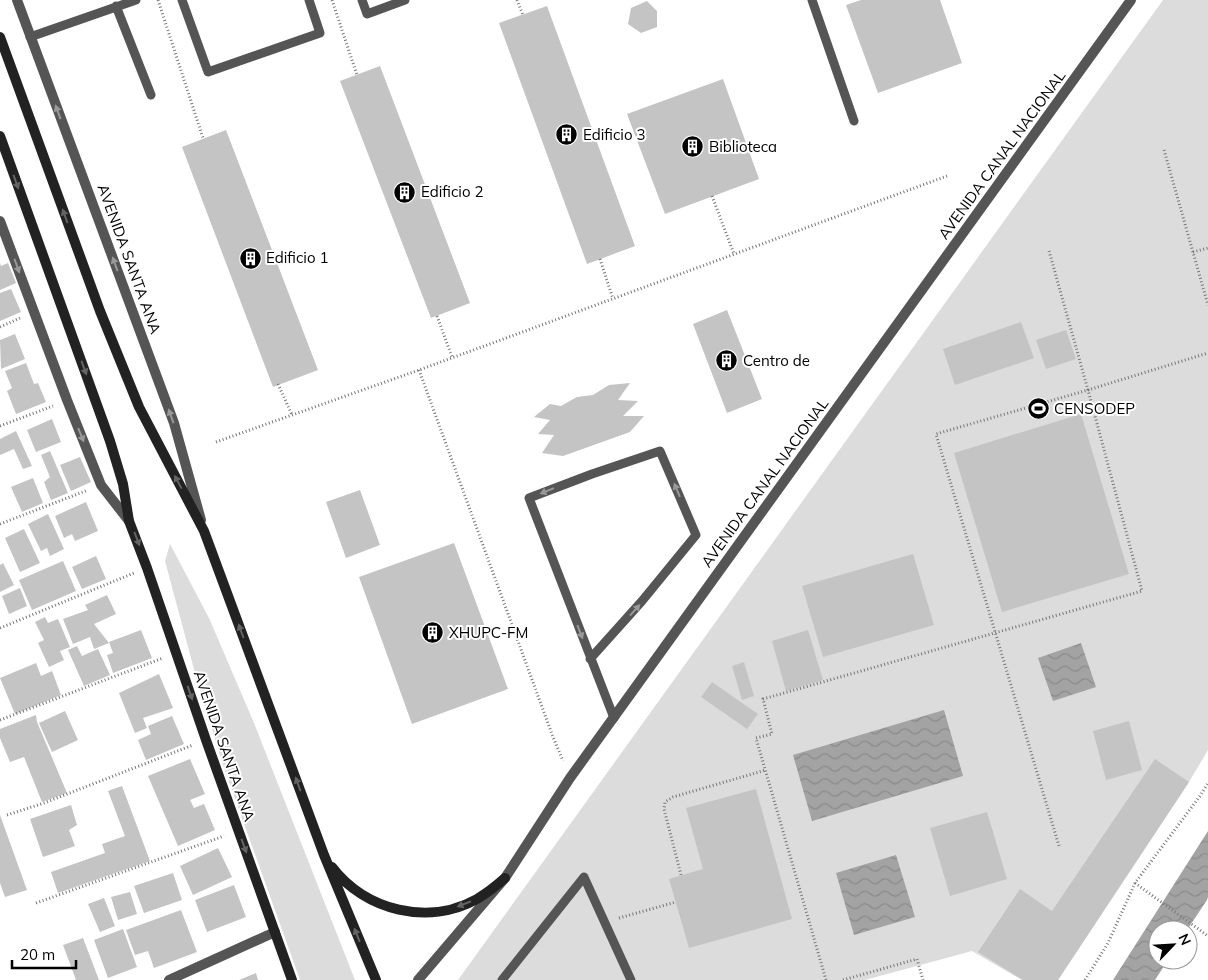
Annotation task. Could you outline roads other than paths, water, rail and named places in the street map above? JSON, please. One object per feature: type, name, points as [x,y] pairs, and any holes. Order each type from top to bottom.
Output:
[{"type":"main road","name":"AVENIDA SANTA ANA","points":[[0,37],[100,311],[139,407],[204,531],[324,855],[376,980]]},
{"type":"main road","name":"AVENIDA SANTA ANA","points":[[0,136],[110,440],[123,484],[130,521],[292,980]]},
{"type":"main road","points":[[324,855],[334,869],[359,893],[389,908],[406,911],[433,912],[459,906],[476,900],[504,878]]},
{"type":"street","name":"AVENIDA SANTA ANA","points":[[17,0],[174,423],[204,531]]},
{"type":"street","name":"AVENIDA CANAL NACIONAL","points":[[418,980],[504,878],[570,778],[1131,0]]},
{"type":"street","name":"AVENIDA SANTA ANA","points":[[0,221],[101,485],[130,521]]},
{"type":"street","points":[[169,980],[275,932]]},
{"type":"lane","points":[[30,37],[136,0]]},
{"type":"lane","points":[[182,0],[208,72],[320,33],[309,0]]},
{"type":"lane","points":[[362,0],[367,14],[405,0]]},
{"type":"lane","points":[[812,0],[854,121]]},
{"type":"lane","points":[[116,6],[151,95]]},
{"type":"lane","points":[[590,659],[642,601],[696,535],[660,451],[634,458],[529,498],[590,659],[614,718]]},
{"type":"lane","points":[[502,980],[584,877],[631,980]]},
{"type":"water","points":[[1081,643],[1096,687],[1053,701],[1038,658]]},
{"type":"water","points":[[944,710],[963,776],[812,821],[793,755]]},
{"type":"water","points":[[1208,831],[1207,900],[1194,920],[1151,920]]},
{"type":"water","points":[[896,855],[915,917],[854,935],[836,873]]},
{"type":"water","points":[[1148,925],[1148,970],[1162,970],[1155,980],[1113,980]]},
{"type":"place","name":"Edificio 3","points":[[567,135]]},
{"type":"place","name":"Biblioteca","points":[[693,147]]},
{"type":"place","name":"Edificio 2","points":[[405,192]]},
{"type":"place","name":"Edificio 1","points":[[250,258]]},
{"type":"place","name":"Centro de","points":[[727,361]]},
{"type":"place","name":"CENSODEP","points":[[1038,409]]},
{"type":"place","name":"XHUPC-FM","points":[[433,633]]}]
